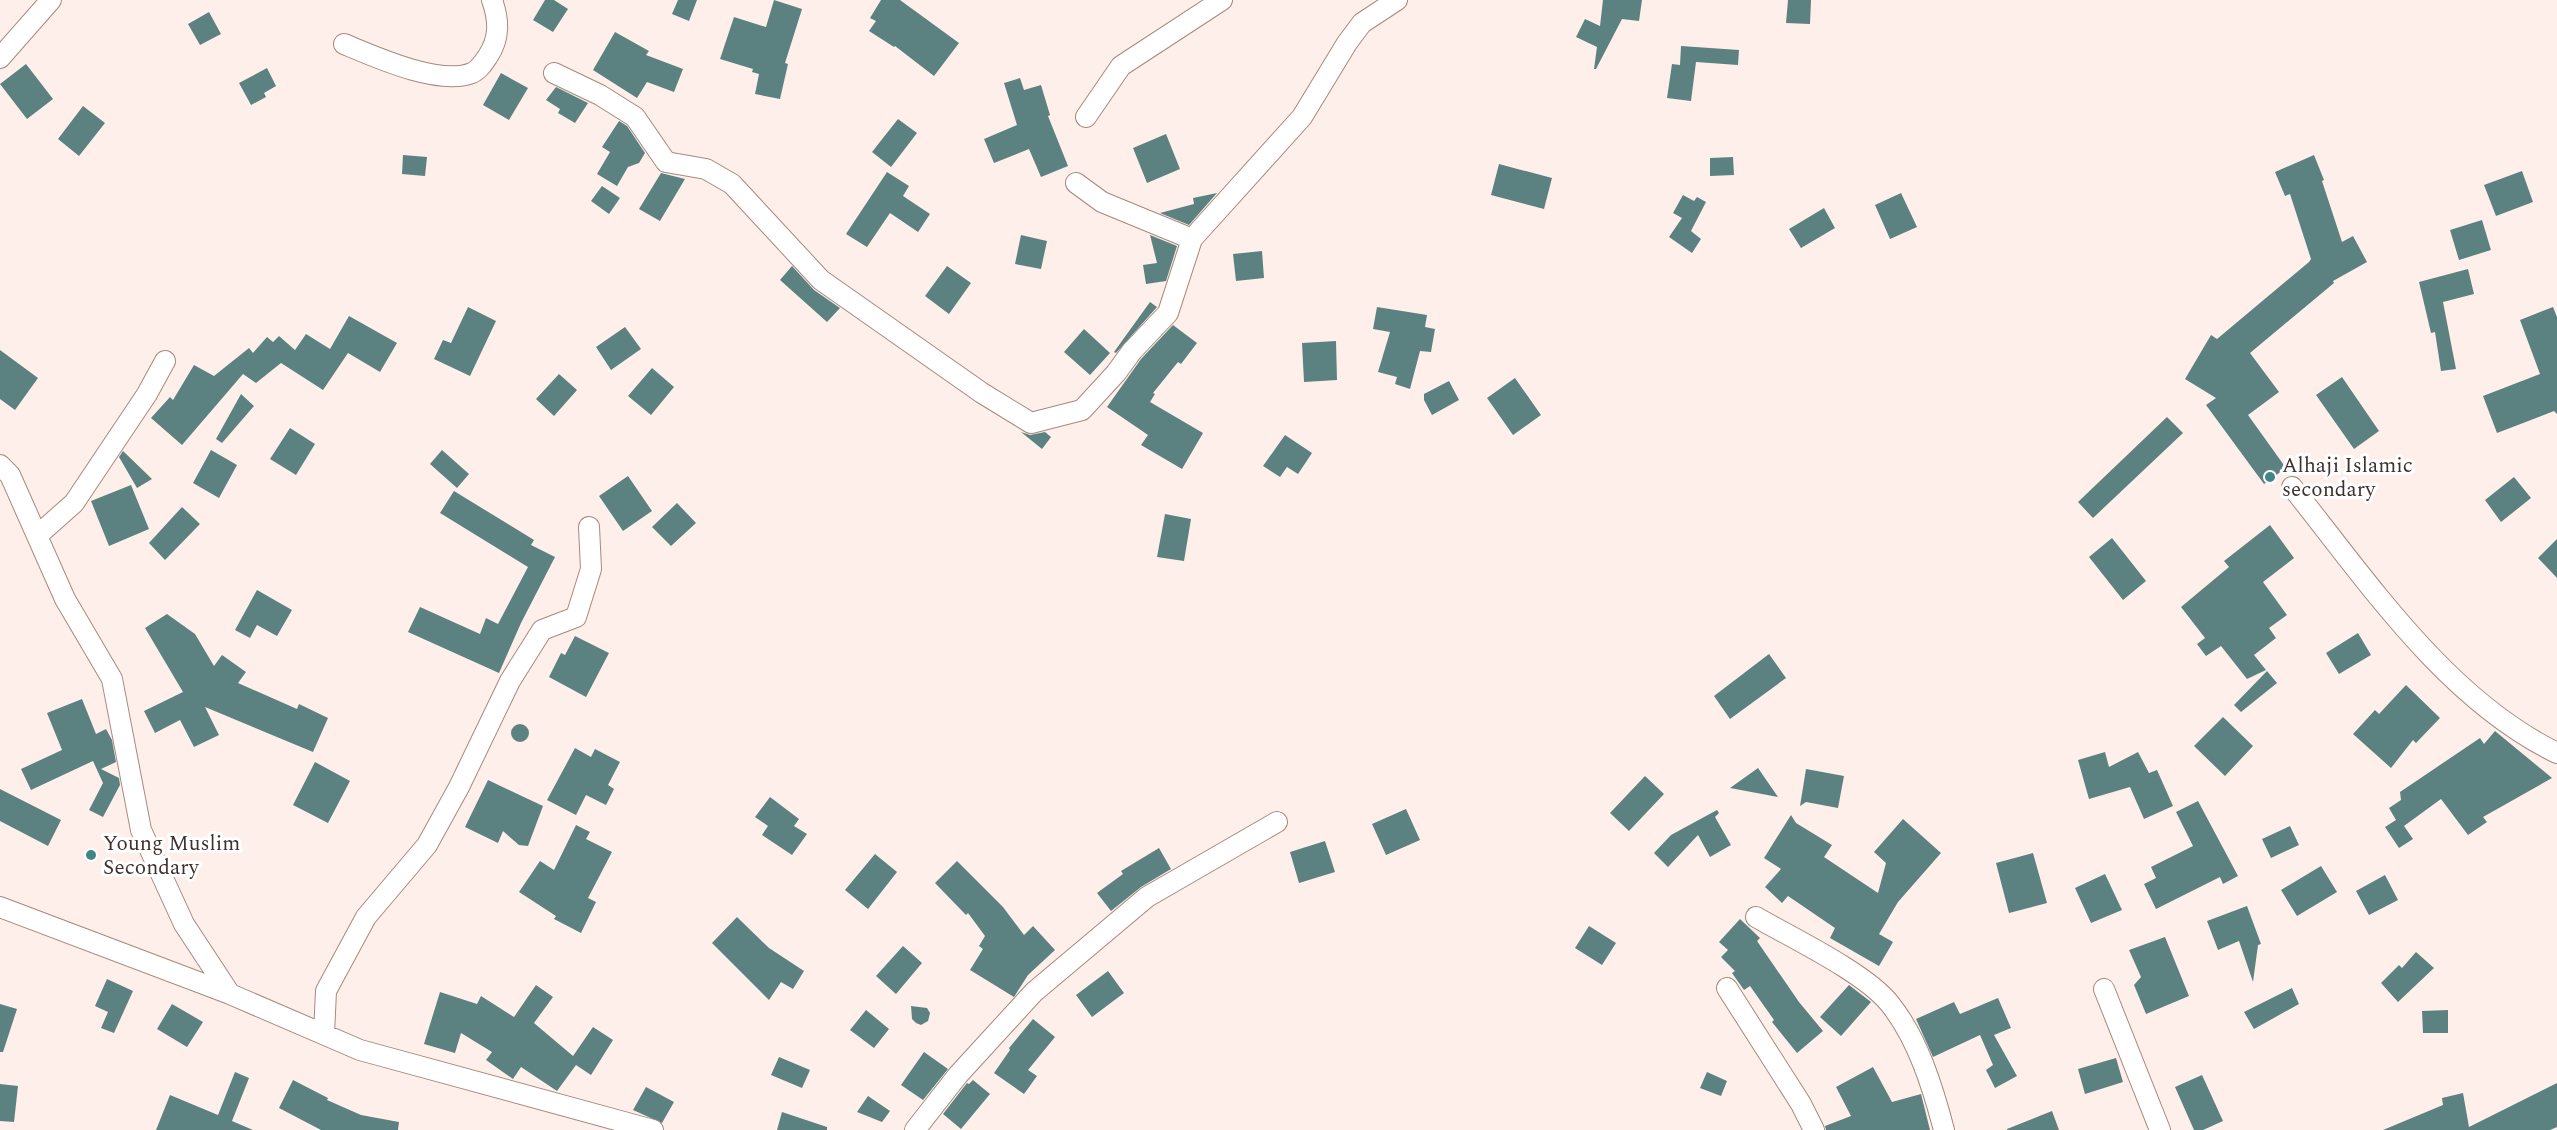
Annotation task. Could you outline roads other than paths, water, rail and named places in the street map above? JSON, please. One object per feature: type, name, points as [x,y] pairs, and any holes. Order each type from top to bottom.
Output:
[{"type":"street","points":[[0,58],[51,0]]},
{"type":"street","points":[[344,44],[418,72],[450,75],[472,73],[480,68],[496,44],[497,16],[492,0]]},
{"type":"street","points":[[1086,117],[1121,66],[1222,0]]},
{"type":"street","points":[[554,73],[600,95],[635,117],[666,162],[706,169],[732,184],[822,280],[982,393],[1031,423],[1082,410],[1168,313],[1192,239],[1302,117],[1347,43],[1362,23],[1397,0]]},
{"type":"street","points":[[1076,183],[1102,202],[1192,239]]},
{"type":"street","points":[[38,535],[74,503],[147,394],[165,361]]},
{"type":"street","points":[[0,465],[10,475],[65,599],[112,680],[141,830],[184,924],[230,994]]},
{"type":"street","points":[[2292,487],[2401,624],[2464,688],[2525,738],[2557,753]]},
{"type":"street","points":[[324,1034],[326,991],[366,917],[427,845],[459,787],[510,681],[542,630],[576,617],[591,569],[589,527]]},
{"type":"street","points":[[915,1130],[957,1075],[1034,992],[1147,897],[1277,822]]},
{"type":"street","points":[[0,907],[230,994],[360,1050],[653,1130]]},
{"type":"street","points":[[1756,917],[1862,979],[1890,1004],[1911,1038],[1935,1094],[1944,1130]]},
{"type":"street","points":[[1727,987],[1801,1104],[1814,1130]]},
{"type":"street","points":[[2104,988],[2160,1130]]},
{"type":"place","name":"Alhaji Islamic secondary","points":[[2270,477]]},
{"type":"place","name":"Young Muslim Secondary","points":[[91,855]]}]
